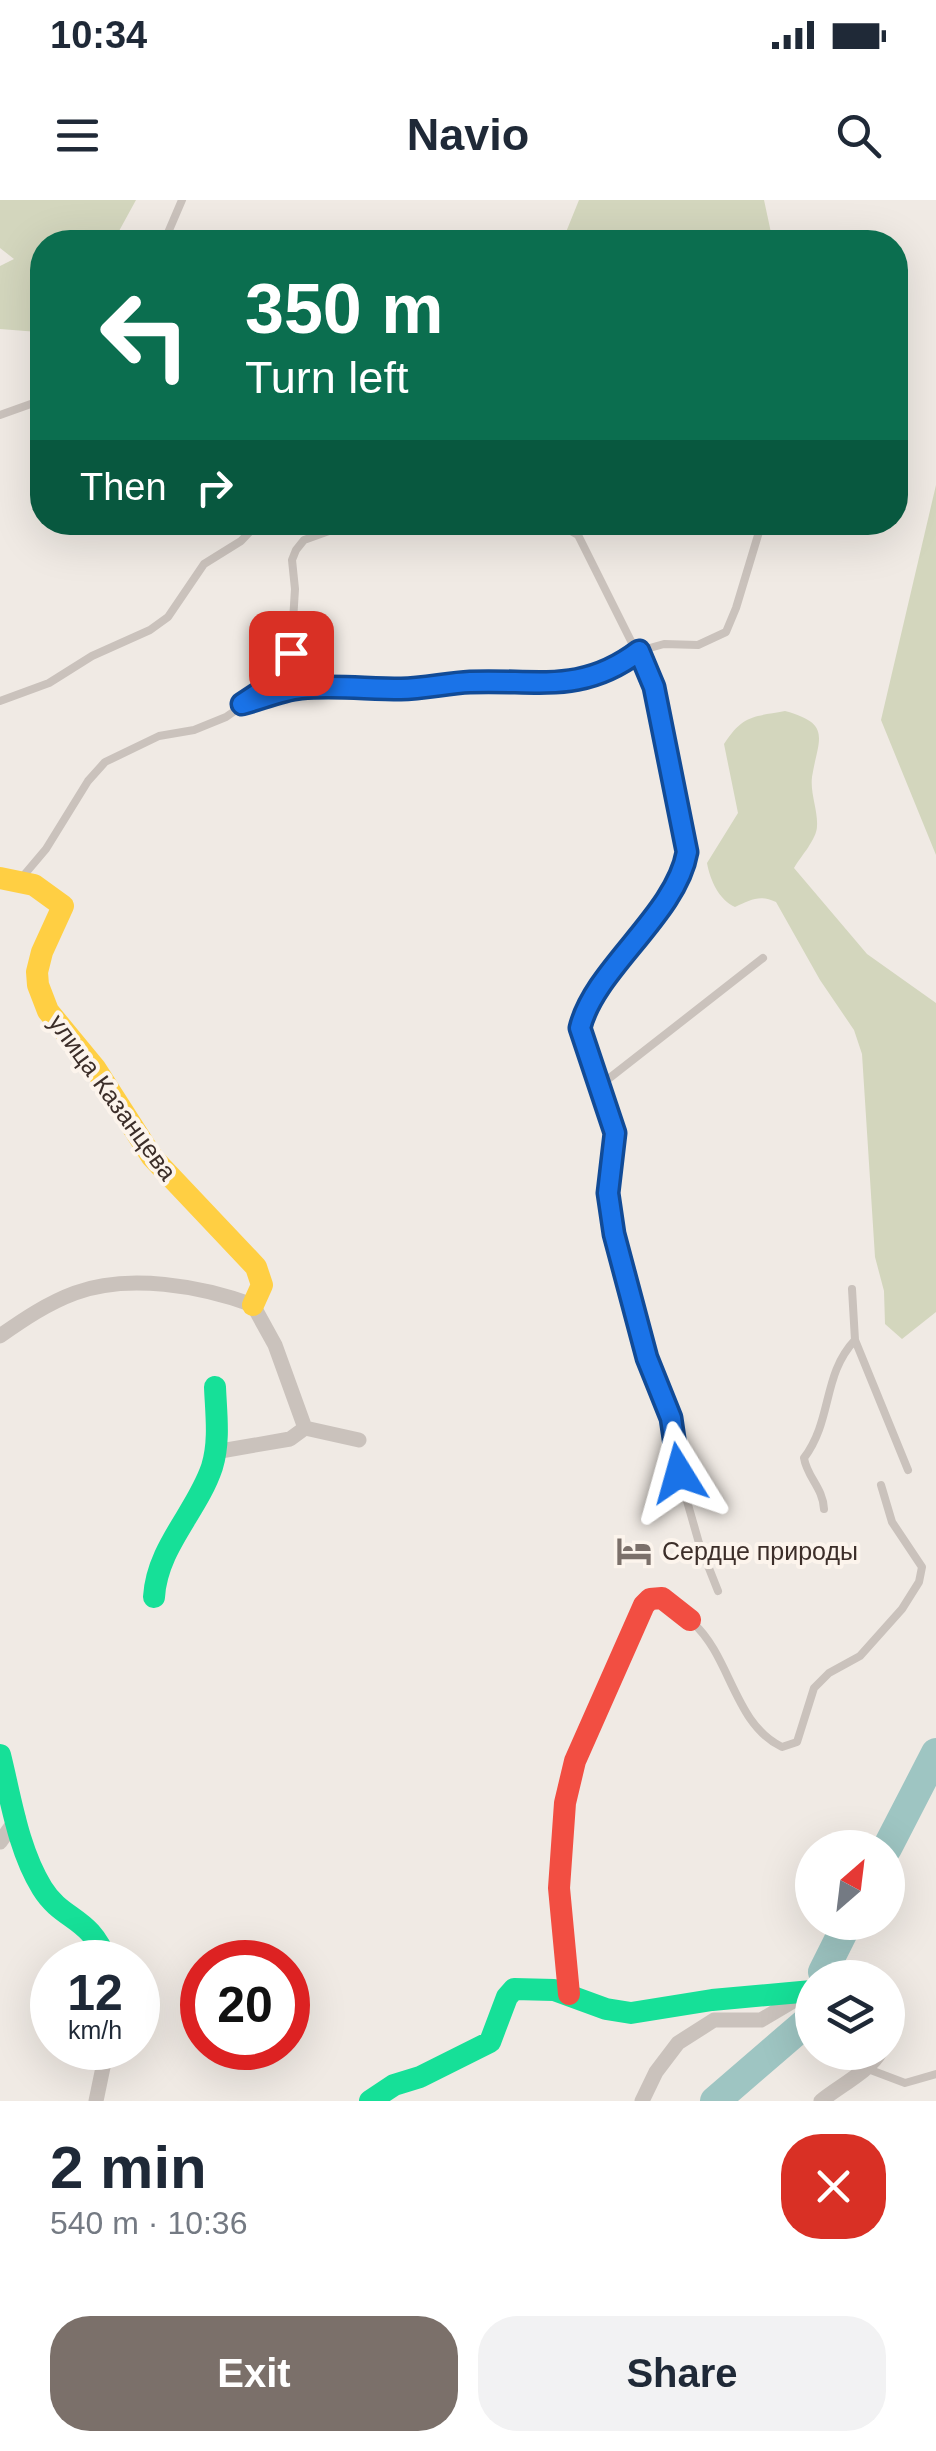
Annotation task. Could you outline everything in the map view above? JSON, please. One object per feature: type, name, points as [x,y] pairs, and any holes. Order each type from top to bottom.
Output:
[{"type":"street","name":"улица Казанцева","points":[[10,878],[54,896],[63,906],[40,952],[38,987],[48,1010],[102,1079],[115,1105],[156,1163],[198,1203],[260,1273],[263,1288],[253,1305]]},
{"type":"street","points":[[0,1336],[32,1313],[78,1292],[110,1285],[165,1286],[226,1295],[253,1305],[275,1345],[306,1428]]},
{"type":"street","points":[[154,1598],[156,1576],[193,1510],[216,1452],[215,1387]]},
{"type":"street","points":[[216,1452],[290,1438],[306,1428],[359,1440]]},
{"type":"street","points":[[570,1994],[559,1888],[565,1804],[575,1761],[650,1597],[669,1600],[690,1620]]},
{"type":"street","points":[[0,1755],[42,1888],[54,1905],[87,1925],[98,1940]]},
{"type":"street","points":[[0,1842],[18,1818]]},
{"type":"street","points":[[370,2101],[394,2085],[420,2077],[490,2042],[507,1997],[514,1989],[534,1987],[570,1994],[620,2012],[795,1992]]},
{"type":"street","points":[[642,2101],[656,2072],[678,2043],[714,2020],[760,2020],[795,2000]]},
{"type":"street","points":[[96,2101],[102,2070]]},
{"type":"street","points":[[821,2101],[849,2078],[866,2070]]},
{"type":"lane","points":[[169,230],[182,200]]},
{"type":"lane","points":[[0,415],[30,405]]},
{"type":"lane","points":[[0,407],[15,411]]},
{"type":"lane","points":[[0,701],[49,684],[92,656],[168,618],[204,564],[247,535]]},
{"type":"lane","points":[[10,878],[46,849],[88,781],[105,762],[158,736],[194,730],[226,716],[274,683],[291,653],[296,589],[292,560],[304,540],[318,535]]},
{"type":"lane","points":[[578,535],[654,687],[687,852],[682,872],[639,938],[592,998],[580,1028],[615,1133],[608,1193],[614,1234],[647,1358],[671,1418],[679,1473],[699,1543],[718,1591]]},
{"type":"lane","points":[[242,704],[300,688],[400,689],[470,682],[570,681],[612,670],[639,651],[664,644],[698,645],[726,632],[758,535]]},
{"type":"lane","points":[[598,1087],[763,958]]},
{"type":"lane","points":[[852,1289],[855,1340],[908,1470]]},
{"type":"lane","points":[[824,1509],[824,1496],[805,1467],[804,1458],[820,1435],[833,1371],[855,1340]]},
{"type":"lane","points":[[690,1620],[712,1646],[728,1682],[763,1738],[782,1747],[797,1742],[814,1688],[829,1673],[860,1656],[902,1609],[919,1582],[922,1568],[892,1522],[881,1485]]},
{"type":"lane","points":[[870,2070],[906,2083],[936,2074]]},
{"type":"green space","points":[[0,200],[136,200],[120,230],[30,230],[30,331],[0,329],[0,266],[14,259],[0,248]]},
{"type":"green space","points":[[579,200],[764,200],[770,230],[567,230]]},
{"type":"green space","points":[[936,485],[936,855],[881,720]]},
{"type":"green space","points":[[785,711],[810,721],[819,735],[812,783],[816,831],[794,868],[867,954],[936,1003],[936,1312],[902,1339],[885,1324],[884,1291],[875,1257],[862,1054],[854,1030],[820,980],[776,902],[760,898],[735,907],[729,904],[716,889],[707,863],[738,813],[724,744],[749,719]]},
{"type":"waterway","points":[[896,1830],[936,1753]]},
{"type":"waterway","points":[[829,1960],[839,1940]]},
{"type":"waterway","points":[[715,2101],[795,2032]]},
{"type":"traffic: fast","points":[[154,1597],[162,1562],[212,1467],[217,1437],[215,1387]]},
{"type":"traffic: fast","points":[[0,1755],[16,1823],[34,1873],[50,1899],[96,1940]]},
{"type":"traffic: fast","points":[[370,2101],[394,2085],[420,2077],[490,2042],[507,1997],[514,1989],[554,1990],[606,2009],[631,2013],[795,1993]]},
{"type":"traffic: slow","points":[[0,878],[34,885],[63,906],[37,972],[48,1011],[95,1068],[152,1157],[256,1267],[262,1285],[253,1305]]},
{"type":"traffic: jam","points":[[569,1994],[559,1888],[565,1803],[575,1761],[644,1605],[650,1599],[662,1598],[690,1620]]},
{"type":"place","name":"Сердце природы","points":[[634,1551]]},
{"type":"route","points":[[291,653],[274,683],[242,704],[300,688],[400,689],[470,682],[570,681],[612,670],[639,651],[654,687],[687,852],[682,872],[639,938],[592,998],[580,1028],[615,1133],[608,1193],[614,1234],[647,1358],[671,1418],[679,1473]]}]
